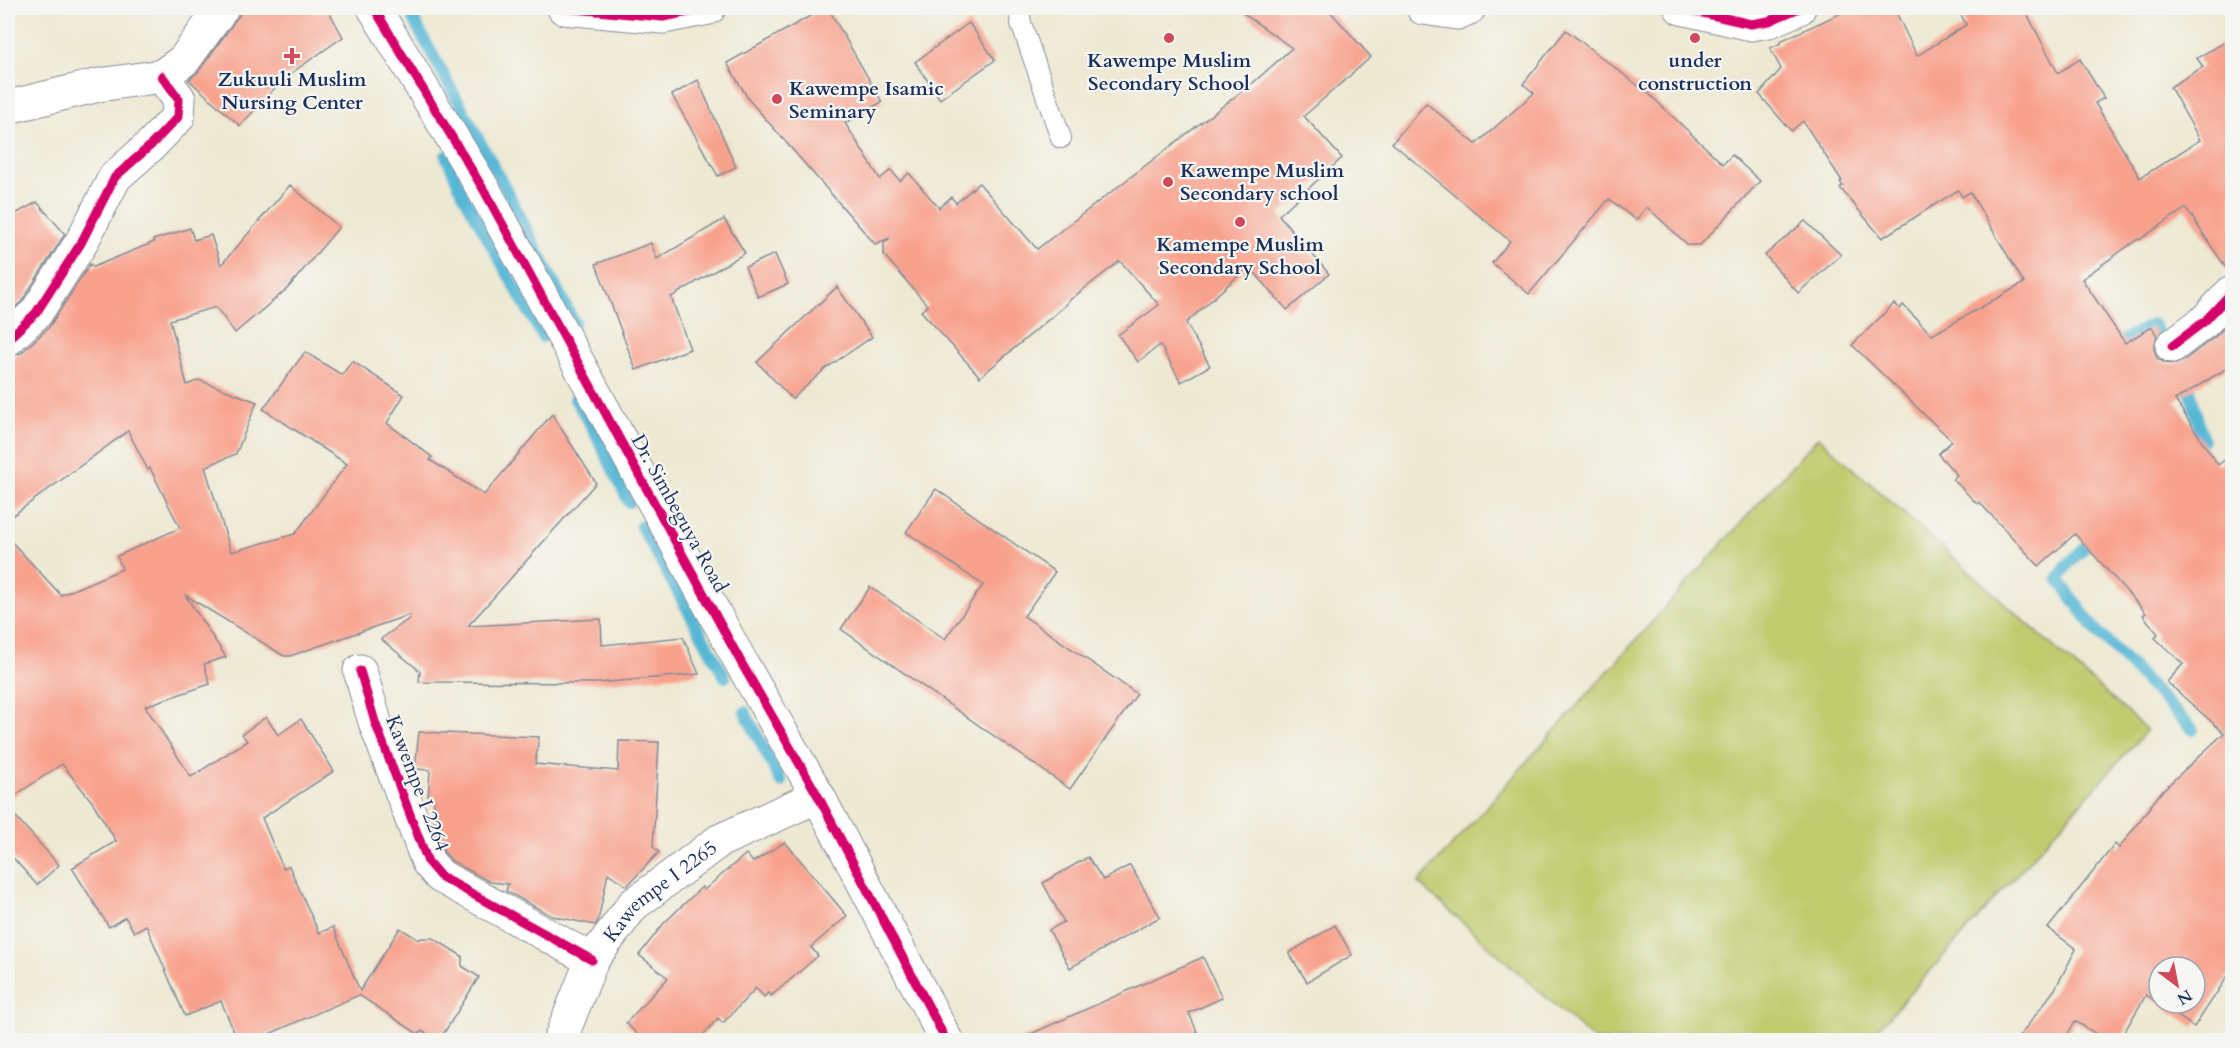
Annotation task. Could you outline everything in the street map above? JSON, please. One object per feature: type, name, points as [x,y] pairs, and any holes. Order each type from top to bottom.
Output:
[{"type":"street","points":[[8,107],[99,85],[162,76],[184,60],[222,8]]},
{"type":"street","name":"Dr. Simbeguya Road","points":[[374,8],[485,192],[742,664],[818,796],[946,1041]]},
{"type":"street","points":[[564,8],[663,17],[709,8]]},
{"type":"street","points":[[1423,8],[1457,13],[1469,8]]},
{"type":"street","points":[[1681,8],[1751,24],[1769,21],[1799,8]]},
{"type":"street","points":[[8,339],[36,313],[42,304],[81,243],[115,177],[178,117],[178,99],[162,76]]},
{"type":"street","points":[[2172,346],[2205,321],[2232,292]]},
{"type":"street","name":"Kawempe I 2264","points":[[360,671],[375,722],[428,862],[440,876],[592,960]]},
{"type":"street","name":"Kawempe I 2265","points":[[560,1041],[592,960],[633,905],[719,842],[818,796]]},
{"type":"lane","points":[[1019,8],[1021,23],[1061,138]]},
{"type":"green space","points":[[1818,437],[2147,730],[1868,1040],[1594,1040],[1418,883]]},
{"type":"building","points":[[244,8],[327,8],[343,37],[283,79],[240,126],[189,80],[199,71]]},
{"type":"building","points":[[824,8],[828,8],[882,102],[845,123],[880,179],[891,170],[900,181],[909,173],[939,208],[951,197],[956,203],[979,183],[1037,249],[1254,82],[1292,48],[1236,8],[1327,8],[1371,57],[1304,116],[1342,158],[1279,215],[1329,274],[1287,310],[1249,266],[1186,323],[1210,366],[1181,382],[1160,345],[1138,362],[1118,335],[1159,305],[1120,261],[1066,303],[980,377],[921,311],[928,306],[884,255],[884,243],[890,238],[875,244],[749,100],[727,63]]},
{"type":"building","points":[[1852,8],[1894,8],[1917,56],[1966,25],[1958,8],[2024,8],[2058,73],[2080,59],[2104,98],[2095,103],[2140,178],[2200,140],[2170,87],[2203,67],[2197,58],[2232,38],[2232,274],[2186,208],[2082,279],[2125,343],[2152,327],[2157,336],[2154,349],[2157,358],[2165,363],[2175,364],[2183,361],[2216,336],[2232,319],[2232,365],[2175,400],[2218,465],[2232,454],[2232,970],[2207,1008],[2207,955],[2147,955],[2147,996],[2119,1041],[2108,1041],[2075,1021],[2064,1041],[2016,1041],[2055,989],[2076,949],[2048,928],[2115,844],[2119,848],[2162,791],[2224,733],[2167,682],[2183,664],[2155,638],[2158,634],[2143,615],[2146,613],[2075,534],[2039,566],[1979,502],[1977,504],[1953,479],[1957,475],[1938,454],[1952,441],[1852,345],[1894,304],[1900,309],[1903,305],[1932,335],[2024,283],[1970,192],[1962,197],[1958,190],[1882,238],[1840,188],[1843,186],[1840,182],[1842,181],[1803,121],[1791,131],[1759,94],[1781,69],[1770,48],[1781,43],[1780,41]]},
{"type":"building","points":[[969,23],[995,60],[940,99],[915,62]]},
{"type":"building","points":[[1566,30],[1649,94],[1723,164],[1732,155],[1760,181],[1700,245],[1688,245],[1647,207],[1636,220],[1609,199],[1529,294],[1492,263],[1510,241],[1392,143],[1426,103],[1476,144],[1534,93],[1523,84]]},
{"type":"building","points":[[698,80],[736,167],[718,176],[672,95]]},
{"type":"building","points":[[290,185],[339,227],[288,288],[235,333],[216,307],[170,320],[187,385],[199,380],[257,402],[236,454],[205,467],[231,552],[295,534],[347,464],[263,409],[305,352],[342,375],[352,361],[404,395],[387,423],[432,457],[430,460],[484,495],[552,414],[596,483],[468,626],[601,619],[602,645],[683,637],[699,674],[597,683],[419,682],[420,671],[381,639],[410,618],[409,615],[290,656],[284,656],[185,595],[226,657],[204,664],[210,684],[145,706],[191,777],[247,741],[242,734],[266,717],[278,735],[301,719],[334,771],[262,818],[283,868],[289,866],[319,933],[333,927],[360,991],[400,928],[419,940],[433,938],[462,956],[462,966],[479,977],[439,1041],[422,1031],[418,1034],[359,995],[253,1041],[238,1041],[221,1001],[185,1016],[146,925],[134,932],[125,917],[109,927],[72,868],[116,841],[93,803],[62,764],[8,800],[8,538],[61,595],[122,569],[117,556],[180,528],[150,468],[148,470],[128,431],[8,519],[8,357],[21,353],[49,327],[90,264],[93,267],[154,242],[153,240],[190,228],[194,240],[211,235],[221,265]]},
{"type":"building","points":[[37,202],[65,234],[22,301],[8,314],[8,218]]},
{"type":"building","points":[[724,219],[745,253],[671,297],[690,349],[636,370],[596,264],[651,243],[657,259]]},
{"type":"building","points":[[1805,221],[1841,255],[1798,293],[1765,255]]},
{"type":"building","points":[[775,254],[788,284],[758,297],[745,267]]},
{"type":"building","points":[[837,287],[872,337],[825,369],[792,399],[757,362]]},
{"type":"building","points":[[936,489],[1055,572],[1024,616],[1137,694],[1070,789],[841,629],[870,587],[945,639],[983,585],[906,532]]},
{"type":"building","points":[[419,732],[539,737],[535,764],[618,771],[619,741],[659,742],[653,847],[659,852],[627,886],[608,873],[598,921],[595,925],[552,916],[506,891],[508,884],[490,882],[452,861],[444,852],[434,825],[434,800],[428,801],[430,770],[415,769]]},
{"type":"building","points":[[8,808],[59,865],[37,885],[8,852]]},
{"type":"building","points":[[785,842],[847,916],[811,947],[818,956],[771,996],[769,992],[764,997],[756,988],[723,1023],[718,1018],[698,1041],[644,1041],[626,1023],[668,978],[639,955],[664,923],[702,887],[704,890],[746,854],[753,862]]},
{"type":"building","points":[[1088,857],[1103,880],[1130,865],[1160,917],[1070,968],[1049,930],[1064,922],[1043,883]]},
{"type":"building","points":[[1335,925],[1352,955],[1307,982],[1289,953]]},
{"type":"building","points":[[1203,957],[1222,998],[1189,1013],[1201,1041],[1015,1041]]},
{"type":"building","points":[[2176,1015],[2202,1015],[2194,1027]]},
{"type":"waterway","points":[[413,19],[508,193],[574,322]]},
{"type":"waterway","points":[[446,156],[462,192],[543,337]]},
{"type":"waterway","points":[[2110,347],[2153,324],[2168,350]]},
{"type":"waterway","points":[[2183,376],[2189,386],[2203,440],[2193,453]]},
{"type":"waterway","points":[[2232,385],[2232,391]]},
{"type":"waterway","points":[[575,399],[592,427],[629,502]]},
{"type":"waterway","points":[[641,526],[725,677]]},
{"type":"waterway","points":[[2097,535],[2068,564],[2058,579],[2094,628],[2193,730]]},
{"type":"waterway","points":[[745,712],[781,782]]},
{"type":"cycle path","points":[[374,8],[485,192],[742,664],[818,796],[946,1040]]},
{"type":"cycle path","points":[[564,8],[663,17],[709,8]]},
{"type":"cycle path","points":[[1681,8],[1751,24],[1769,21],[1799,8]]},
{"type":"cycle path","points":[[8,339],[36,313],[81,243],[115,177],[178,117],[179,99],[162,76]]},
{"type":"cycle path","points":[[2172,346],[2205,321],[2232,292]]},
{"type":"cycle path","points":[[360,671],[375,722],[428,862],[440,876],[592,960]]},
{"type":"place","name":"Kawempe Muslim Secondary School","points":[[1169,38]]},
{"type":"place","name":"under construction","points":[[1695,38]]},
{"type":"place","name":"Zukuuli Muslim Nursing Center","points":[[292,56]]},
{"type":"place","name":"Kawempe Isamic Seminary","points":[[777,99]]},
{"type":"place","name":"Kawempe Muslim Secondary school","points":[[1168,182]]},
{"type":"place","name":"Kamempe Muslim Secondary School","points":[[1240,222]]}]
